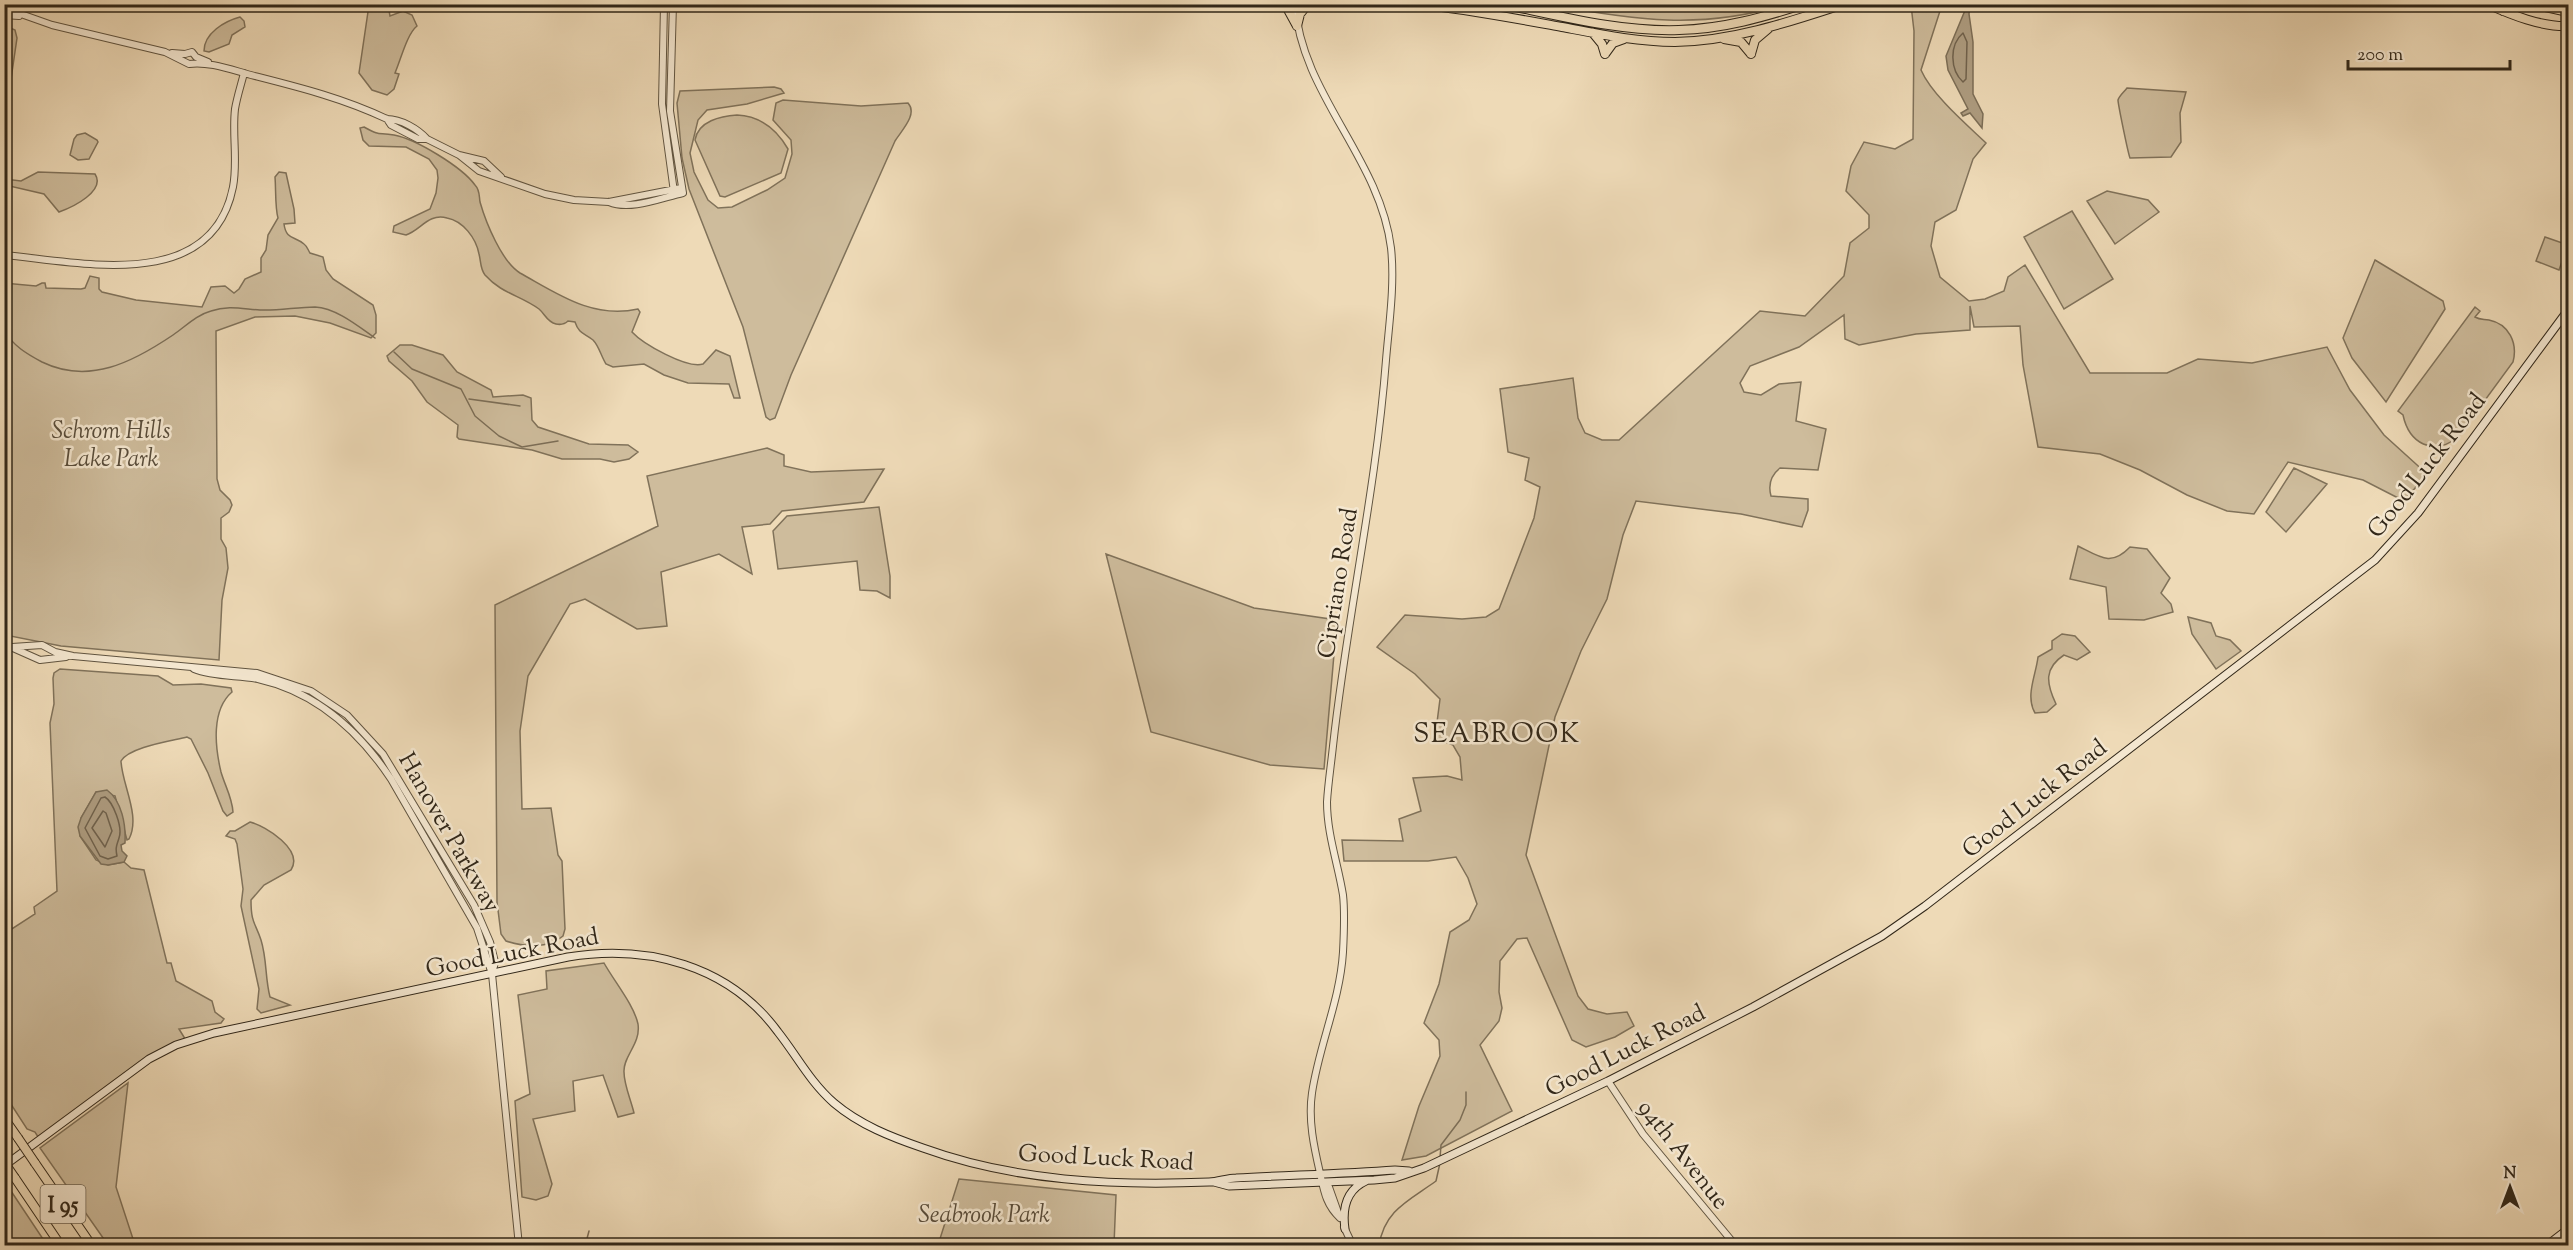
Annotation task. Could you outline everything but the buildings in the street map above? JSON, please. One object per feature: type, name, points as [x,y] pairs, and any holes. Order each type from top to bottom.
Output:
[{"type":"highway","name":"I 95","points":[[4,1118],[92,1245]]},
{"type":"highway","name":"I 95","points":[[4,1164],[61,1245]]},
{"type":"main road","points":[[1285,4],[1297,26]]},
{"type":"main road","points":[[1297,26],[1300,14],[1308,4]]},
{"type":"main road","points":[[1417,4],[1477,11],[1593,33],[1677,42],[1720,38],[1770,27],[1844,4]]},
{"type":"main road","points":[[1502,4],[1634,28],[1678,30],[1744,22],[1805,4]]},
{"type":"main road","points":[[2487,4],[2538,22],[2568,26]]},
{"type":"main road","points":[[2503,11],[2519,4]]},
{"type":"main road","points":[[2532,4],[2568,11]]},
{"type":"main road","points":[[1720,38],[1740,42],[1751,54],[1755,40],[1770,27]]},
{"type":"main road","points":[[1593,33],[1602,44],[1605,54],[1613,43],[1628,38]]},
{"type":"main road","name":"Good Luck Road","points":[[1321,1178],[1374,1180],[1395,1178],[1444,1160],[1608,1081],[1753,1007],[1897,926],[2369,565],[2394,542],[2418,513],[2568,310]]},
{"type":"main road","name":"Good Luck Road","points":[[4,1164],[135,1069],[176,1045],[214,1033],[568,957],[605,952],[666,958],[713,975],[743,994],[778,1032],[817,1087],[845,1111],[886,1134],[956,1159],[1039,1176],[1114,1182],[1214,1182],[1229,1186],[1395,1170],[1411,1172]]},
{"type":"main road","points":[[1345,1229],[1344,1208],[1349,1196],[1358,1185],[1374,1180]]},
{"type":"main road","points":[[2546,1245],[2568,1228]]},
{"type":"street","points":[[664,4],[662,104],[678,192]]},
{"type":"street","points":[[673,4],[670,111],[678,192]]},
{"type":"street","name":"Cipriano Road","points":[[1295,4],[1297,26],[1309,66],[1374,188],[1387,227],[1392,270],[1380,426],[1343,667],[1327,804],[1343,899],[1344,925],[1338,991],[1312,1091],[1312,1134],[1326,1198],[1333,1212],[1340,1218],[1353,1245]]},
{"type":"street","points":[[4,8],[22,16],[184,57],[189,64],[195,60],[325,94],[387,119],[394,119],[482,168],[533,190],[560,197],[609,202],[616,205],[632,204],[678,192]]},
{"type":"street","points":[[4,15],[22,16]]},
{"type":"street","points":[[184,57],[192,52],[195,60]]},
{"type":"street","points":[[4,255],[109,265],[137,265],[167,260],[190,249],[211,231],[230,198],[234,179],[235,109],[244,73]]},
{"type":"street","points":[[459,156],[478,161],[482,168]]},
{"type":"street","points":[[8,645],[36,647],[42,645],[48,649],[49,655],[40,660],[8,645]]},
{"type":"street","points":[[35,658],[33,652],[36,647]]},
{"type":"street","name":"Hanover Parkway","points":[[48,649],[73,657]]},
{"type":"street","name":"Hanover Parkway","points":[[45,659],[73,657],[194,669],[204,667],[243,671],[282,680],[311,691],[330,703],[358,725],[383,754],[474,905],[490,942],[495,962],[492,974],[519,1245]]},
{"type":"street","name":"94th Avenue","points":[[1608,1081],[1643,1134],[1736,1245]]},
{"type":"green space","points":[[369,5],[388,5],[390,16],[403,11],[412,15],[417,26],[407,41],[395,73],[399,74],[394,89],[387,95],[372,90],[359,73]]},
{"type":"green space","points":[[1552,5],[1783,5],[1724,18],[1668,20],[1611,15]]},
{"type":"green space","points":[[1911,5],[1951,5],[1940,11],[1921,70],[1941,99],[1986,143],[1973,159],[1956,210],[1935,222],[1931,246],[1940,277],[1969,301],[1985,299],[2004,291],[2008,277],[2025,265],[2090,373],[2167,373],[2198,359],[2252,363],[2327,347],[2350,390],[2384,435],[2427,474],[2404,501],[2363,480],[2288,462],[2254,514],[2227,511],[2100,454],[2038,447],[2023,365],[2020,326],[1974,327],[1970,306],[1970,330],[1916,334],[1859,345],[1845,339],[1844,315],[1799,347],[1750,366],[1740,383],[1744,392],[1761,395],[1779,384],[1801,382],[1796,421],[1826,429],[1818,470],[1780,468],[1771,481],[1771,496],[1808,499],[1808,510],[1802,527],[1741,514],[1636,501],[1623,535],[1607,599],[1581,651],[1555,717],[1526,855],[1578,996],[1588,1009],[1607,1014],[1627,1012],[1634,1026],[1615,1037],[1586,1047],[1572,1040],[1527,938],[1517,939],[1500,961],[1499,992],[1502,1008],[1499,1021],[1480,1045],[1512,1111],[1426,1156],[1402,1160],[1419,1106],[1440,1056],[1439,1040],[1424,1023],[1439,984],[1450,932],[1469,920],[1477,904],[1468,878],[1456,857],[1428,861],[1344,861],[1342,840],[1403,841],[1399,819],[1421,811],[1413,778],[1447,776],[1462,780],[1460,757],[1453,745],[1435,738],[1440,699],[1415,674],[1377,647],[1405,615],[1462,619],[1486,617],[1499,609],[1534,518],[1540,487],[1525,480],[1529,458],[1508,452],[1500,389],[1573,378],[1578,418],[1585,433],[1602,440],[1619,440],[1760,311],[1805,316],[1844,276],[1850,243],[1869,228],[1869,215],[1846,191],[1851,166],[1864,142],[1895,149],[1913,139],[1914,31]]},
{"type":"green space","points":[[240,17],[245,27],[232,35],[229,44],[209,52],[204,51],[211,33],[228,21]]},
{"type":"green space","points":[[8,27],[15,30],[17,38],[5,120],[4,46]]},
{"type":"green space","points":[[774,87],[781,89],[784,93],[747,104],[707,110],[698,120],[690,153],[694,172],[708,200],[718,208],[732,207],[767,190],[785,178],[792,154],[791,140],[773,120],[776,103],[783,100],[861,106],[908,103],[911,112],[908,122],[895,141],[791,375],[775,418],[770,420],[766,417],[743,327],[689,189],[682,158],[677,103],[680,91]]},
{"type":"green space","points":[[2127,88],[2186,92],[2180,113],[2181,142],[2171,157],[2130,158],[2118,100]]},
{"type":"green space","points":[[737,115],[753,118],[767,125],[788,149],[781,173],[725,197],[720,196],[695,140],[705,124],[717,118]]},
{"type":"green space","points":[[364,127],[377,133],[394,135],[414,142],[449,162],[469,178],[478,189],[483,211],[501,251],[513,268],[520,273],[590,308],[606,311],[638,309],[640,312],[632,332],[655,349],[676,359],[696,365],[703,364],[716,350],[730,356],[740,398],[734,398],[729,384],[688,383],[664,375],[644,364],[613,367],[606,364],[595,342],[580,331],[575,322],[553,323],[539,309],[491,281],[482,270],[472,236],[463,226],[453,220],[435,218],[406,235],[393,232],[394,226],[430,209],[436,193],[437,170],[429,159],[406,147],[369,146],[363,140],[360,128]]},
{"type":"green space","points":[[85,133],[98,142],[89,159],[78,160],[70,155],[74,139],[77,135]]},
{"type":"green space","points":[[38,172],[95,174],[96,186],[86,198],[59,212],[44,194],[5,185],[5,179],[21,181]]},
{"type":"green space","name":"Schrom Hills Lake Park","points":[[279,172],[286,173],[294,209],[295,223],[284,224],[287,233],[305,245],[310,253],[323,257],[326,270],[333,279],[373,305],[376,315],[376,333],[371,338],[330,323],[295,316],[255,317],[216,331],[217,479],[220,490],[232,505],[229,512],[221,518],[221,539],[226,548],[228,568],[222,600],[219,660],[61,646],[5,635],[4,283],[36,286],[45,283],[46,288],[81,289],[85,288],[90,276],[99,278],[99,289],[102,292],[136,300],[202,307],[211,287],[225,286],[234,293],[245,279],[261,272],[261,258],[266,250],[268,235],[278,218],[275,177]]},
{"type":"green space","points":[[2107,191],[2148,200],[2159,212],[2115,244],[2087,201]]},
{"type":"green space","points":[[2072,211],[2113,279],[2064,309],[2024,237]]},
{"type":"green space","points":[[2545,237],[2568,245],[2559,270],[2536,261]]},
{"type":"green space","points":[[2375,260],[2443,301],[2445,309],[2386,402],[2352,358],[2343,338]]},
{"type":"green space","points":[[2475,307],[2480,311],[2475,317],[2496,322],[2507,330],[2513,341],[2513,362],[2458,437],[2440,446],[2423,444],[2416,440],[2406,425],[2403,415],[2398,411]]},
{"type":"green space","points":[[400,345],[412,345],[443,355],[457,372],[491,390],[493,397],[523,395],[531,398],[532,420],[538,427],[589,444],[628,445],[638,452],[629,459],[614,462],[600,459],[562,459],[532,450],[459,439],[457,437],[458,425],[427,402],[412,381],[389,361],[387,356]]},
{"type":"green space","points":[[767,448],[784,455],[784,466],[811,472],[884,469],[864,502],[782,511],[770,524],[742,527],[752,574],[719,554],[661,572],[667,626],[637,629],[585,599],[570,604],[528,676],[520,731],[522,809],[551,808],[558,855],[562,861],[565,929],[563,936],[543,945],[520,945],[506,941],[501,934],[497,902],[495,605],[658,526],[647,476]]},
{"type":"green space","points":[[2294,468],[2327,484],[2286,532],[2266,512]]},
{"type":"green space","points":[[879,507],[890,576],[890,598],[877,591],[860,590],[857,561],[778,569],[773,531],[787,516]]},
{"type":"green space","points":[[2078,546],[2105,558],[2117,557],[2130,547],[2147,549],[2170,578],[2161,593],[2171,604],[2173,612],[2144,620],[2109,619],[2106,587],[2070,579]]},
{"type":"green space","points":[[1106,554],[1254,608],[1337,620],[1324,769],[1270,765],[1151,732]]},
{"type":"green space","points":[[2188,617],[2211,623],[2216,636],[2230,640],[2241,651],[2216,669],[2192,634]]},
{"type":"green space","points":[[2062,634],[2075,636],[2090,652],[2077,660],[2064,655],[2053,665],[2049,683],[2056,704],[2047,712],[2035,713],[2031,693],[2038,657],[2052,649],[2052,641]]},
{"type":"green space","points":[[60,669],[158,676],[173,685],[201,684],[231,688],[232,692],[225,700],[218,719],[216,740],[221,772],[233,812],[227,816],[223,811],[208,773],[191,739],[187,737],[141,748],[125,756],[121,761],[133,820],[129,839],[127,840],[115,796],[96,792],[81,818],[80,836],[96,860],[108,865],[124,862],[131,868],[144,870],[167,963],[171,963],[176,981],[212,1001],[215,1012],[224,1019],[221,1023],[179,1029],[187,1042],[155,1056],[40,1140],[35,1132],[27,1129],[5,1095],[4,934],[35,914],[34,907],[57,891],[50,723],[54,704],[53,678],[54,673]]},
{"type":"green space","points":[[250,822],[265,828],[281,840],[288,847],[294,862],[291,870],[264,885],[251,900],[253,918],[263,947],[270,997],[290,1005],[261,1013],[257,1009],[259,989],[241,906],[243,889],[237,844],[235,839],[226,836],[230,831],[235,831]]},
{"type":"green space","points":[[604,963],[628,1001],[638,1024],[635,1044],[624,1066],[626,1087],[634,1113],[618,1117],[603,1075],[573,1081],[575,1111],[533,1119],[552,1184],[548,1196],[536,1200],[522,1197],[515,1101],[530,1094],[518,995],[547,989],[546,971]]},
{"type":"green space","points":[[128,1083],[116,1187],[135,1245],[108,1245],[40,1148]]},
{"type":"green space","name":"Seabrook Park","points":[[959,1179],[1116,1195],[1114,1245],[938,1245]]},
{"type":"green space","points":[[5,1182],[47,1245],[5,1245]]},
{"type":"water","points":[[1970,5],[1973,94],[1983,114],[1982,128],[1970,113],[1963,116],[1961,113],[1968,109],[1948,70],[1946,56],[1966,8]]},
{"type":"water","points":[[107,790],[120,807],[125,829],[125,843],[121,845],[122,851],[127,856],[124,862],[108,865],[101,864],[80,836],[78,827],[96,792]]},
{"type":"waterway","points":[[4,330],[16,345],[36,359],[59,369],[77,371],[94,371],[126,361],[158,345],[200,315],[223,308],[267,310],[323,308],[346,318],[375,338]]},
{"type":"waterway","points":[[394,352],[412,369],[461,389],[475,416],[499,436],[522,447],[558,441]]},
{"type":"waterway","points":[[469,399],[520,406]]},
{"type":"waterway","points":[[1440,1158],[1441,1145],[1460,1120],[1466,1105],[1466,1092]]},
{"type":"waterway","points":[[1379,1246],[1386,1223],[1408,1200],[1436,1181],[1440,1163]]},
{"type":"waterway","points":[[585,1246],[589,1231]]},
{"type":"district","name":"SEABROOK","points":[[1497,733]]}]
